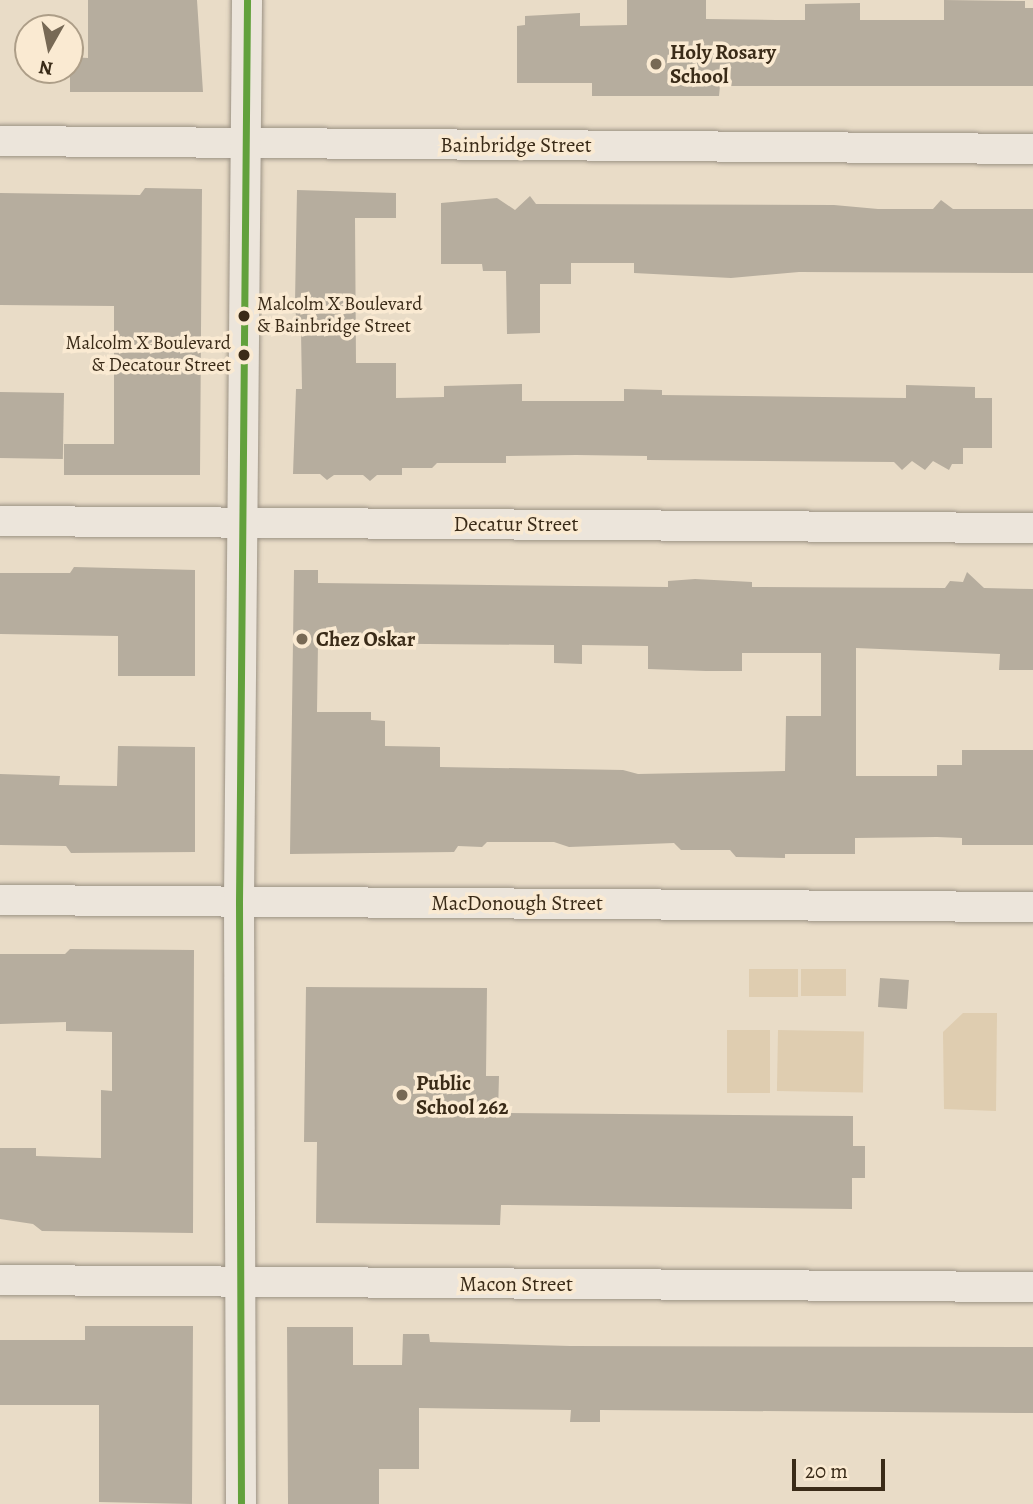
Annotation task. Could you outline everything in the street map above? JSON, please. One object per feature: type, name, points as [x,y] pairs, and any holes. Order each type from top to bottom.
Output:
[{"type":"street","points":[[240,1504],[239,902],[248,143],[247,0]]},
{"type":"street","name":"Bainbridge Street","points":[[0,141],[1033,149]]},
{"type":"street","name":"Decatur Street","points":[[0,521],[1033,528]]},
{"type":"street","name":"MacDonough Street","points":[[0,900],[1033,907]]},
{"type":"street","name":"Macon Street","points":[[0,1280],[1033,1287]]},
{"type":"shaded area","points":[[749,969],[798,969],[798,997],[749,997]]},
{"type":"shaded area","points":[[801,969],[846,969],[846,996],[801,996]]},
{"type":"shaded area","points":[[963,1013],[997,1013],[996,1111],[944,1109],[943,1032]]},
{"type":"shaded area","points":[[727,1030],[770,1030],[770,1093],[727,1093]]},
{"type":"shaded area","points":[[778,1030],[864,1032],[863,1092],[777,1091]]},
{"type":"building","points":[[88,0],[197,0],[203,92],[70,92],[70,84],[84,84],[84,58],[88,58]]},
{"type":"building","points":[[627,0],[706,0],[706,19],[776,20],[805,20],[805,4],[860,3],[860,20],[944,20],[944,0],[1025,1],[1025,8],[1033,8],[1033,86],[720,86],[719,96],[592,96],[592,83],[517,83],[517,26],[525,25],[525,16],[580,13],[580,26],[627,25]]},
{"type":"building","points":[[145,188],[202,189],[200,475],[64,475],[64,444],[114,444],[114,306],[0,305],[0,193],[140,195]]},
{"type":"building","points":[[297,190],[396,193],[396,218],[355,218],[356,363],[396,363],[396,398],[444,397],[444,386],[522,384],[522,401],[624,401],[624,389],[662,390],[662,395],[906,398],[906,385],[975,387],[975,398],[992,398],[992,448],[963,448],[963,464],[952,464],[949,470],[933,461],[925,470],[912,461],[902,470],[894,462],[647,460],[647,456],[576,455],[506,456],[506,463],[437,463],[432,468],[402,468],[402,475],[377,475],[370,481],[363,475],[334,475],[327,480],[320,474],[293,474],[296,389],[302,389],[301,332],[297,332],[295,302]]},
{"type":"building","points":[[530,196],[536,204],[834,205],[878,209],[933,209],[941,200],[953,209],[1033,209],[1033,273],[799,272],[731,278],[634,273],[634,263],[571,263],[571,284],[540,284],[540,333],[507,334],[506,271],[483,271],[482,264],[441,264],[441,203],[497,198],[515,210]]},
{"type":"building","points":[[0,392],[64,393],[63,459],[0,458]]},
{"type":"building","points":[[74,567],[195,570],[195,676],[118,676],[118,636],[0,634],[0,573],[70,573]]},
{"type":"building","points":[[294,570],[318,570],[318,583],[668,587],[668,581],[695,579],[752,582],[752,587],[945,588],[950,581],[963,582],[967,572],[984,588],[1033,589],[1033,670],[999,670],[1000,654],[856,648],[856,776],[937,776],[937,765],[962,765],[962,750],[1033,750],[1033,845],[962,845],[962,838],[937,837],[855,838],[855,854],[785,854],[785,858],[736,857],[730,850],[681,850],[674,843],[569,847],[554,842],[487,842],[482,847],[458,846],[454,852],[290,854]],"holes":[[[318,643],[554,645],[554,663],[582,664],[582,645],[648,646],[648,669],[706,671],[742,671],[742,653],[821,653],[821,716],[786,716],[785,771],[638,774],[623,770],[440,767],[440,747],[385,746],[385,721],[371,720],[371,712],[317,712]]]},
{"type":"building","points":[[118,746],[195,747],[195,852],[71,853],[66,846],[0,845],[0,774],[60,776],[59,785],[117,786]]},
{"type":"building","points":[[70,949],[194,950],[193,1233],[42,1231],[33,1224],[0,1219],[0,1148],[36,1148],[36,1156],[101,1158],[101,1090],[112,1091],[112,1032],[66,1031],[66,1022],[0,1024],[0,954],[65,954]]},
{"type":"building","points":[[880,978],[909,980],[907,1009],[878,1007]]},
{"type":"building","name":"Public School 262","points":[[306,987],[487,988],[486,1076],[499,1076],[498,1113],[853,1116],[853,1146],[865,1146],[865,1178],[852,1178],[852,1209],[501,1205],[500,1225],[316,1223],[317,1142],[304,1142]]},
{"type":"building","points":[[85,1326],[193,1326],[192,1504],[99,1502],[99,1405],[0,1405],[0,1340],[85,1340]]},
{"type":"building","points":[[287,1327],[353,1327],[353,1365],[402,1365],[403,1334],[429,1334],[430,1342],[570,1346],[1033,1347],[1033,1413],[600,1410],[600,1422],[570,1422],[571,1410],[419,1408],[419,1469],[379,1469],[379,1504],[288,1504]]},
{"type":"transit line","points":[[241,1504],[239,902],[247,0]]},
{"type":"place","name":"Holy Rosary School","points":[[656,64]]},
{"type":"place","name":"Malcolm X Boulevard & Bainbridge Street","points":[[244,316]]},
{"type":"place","name":"Malcolm X Boulevard & Decatour Street","points":[[244,355]]},
{"type":"place","name":"Chez Oskar","points":[[302,639]]},
{"type":"place","name":"Public School 262","points":[[402,1095]]}]
